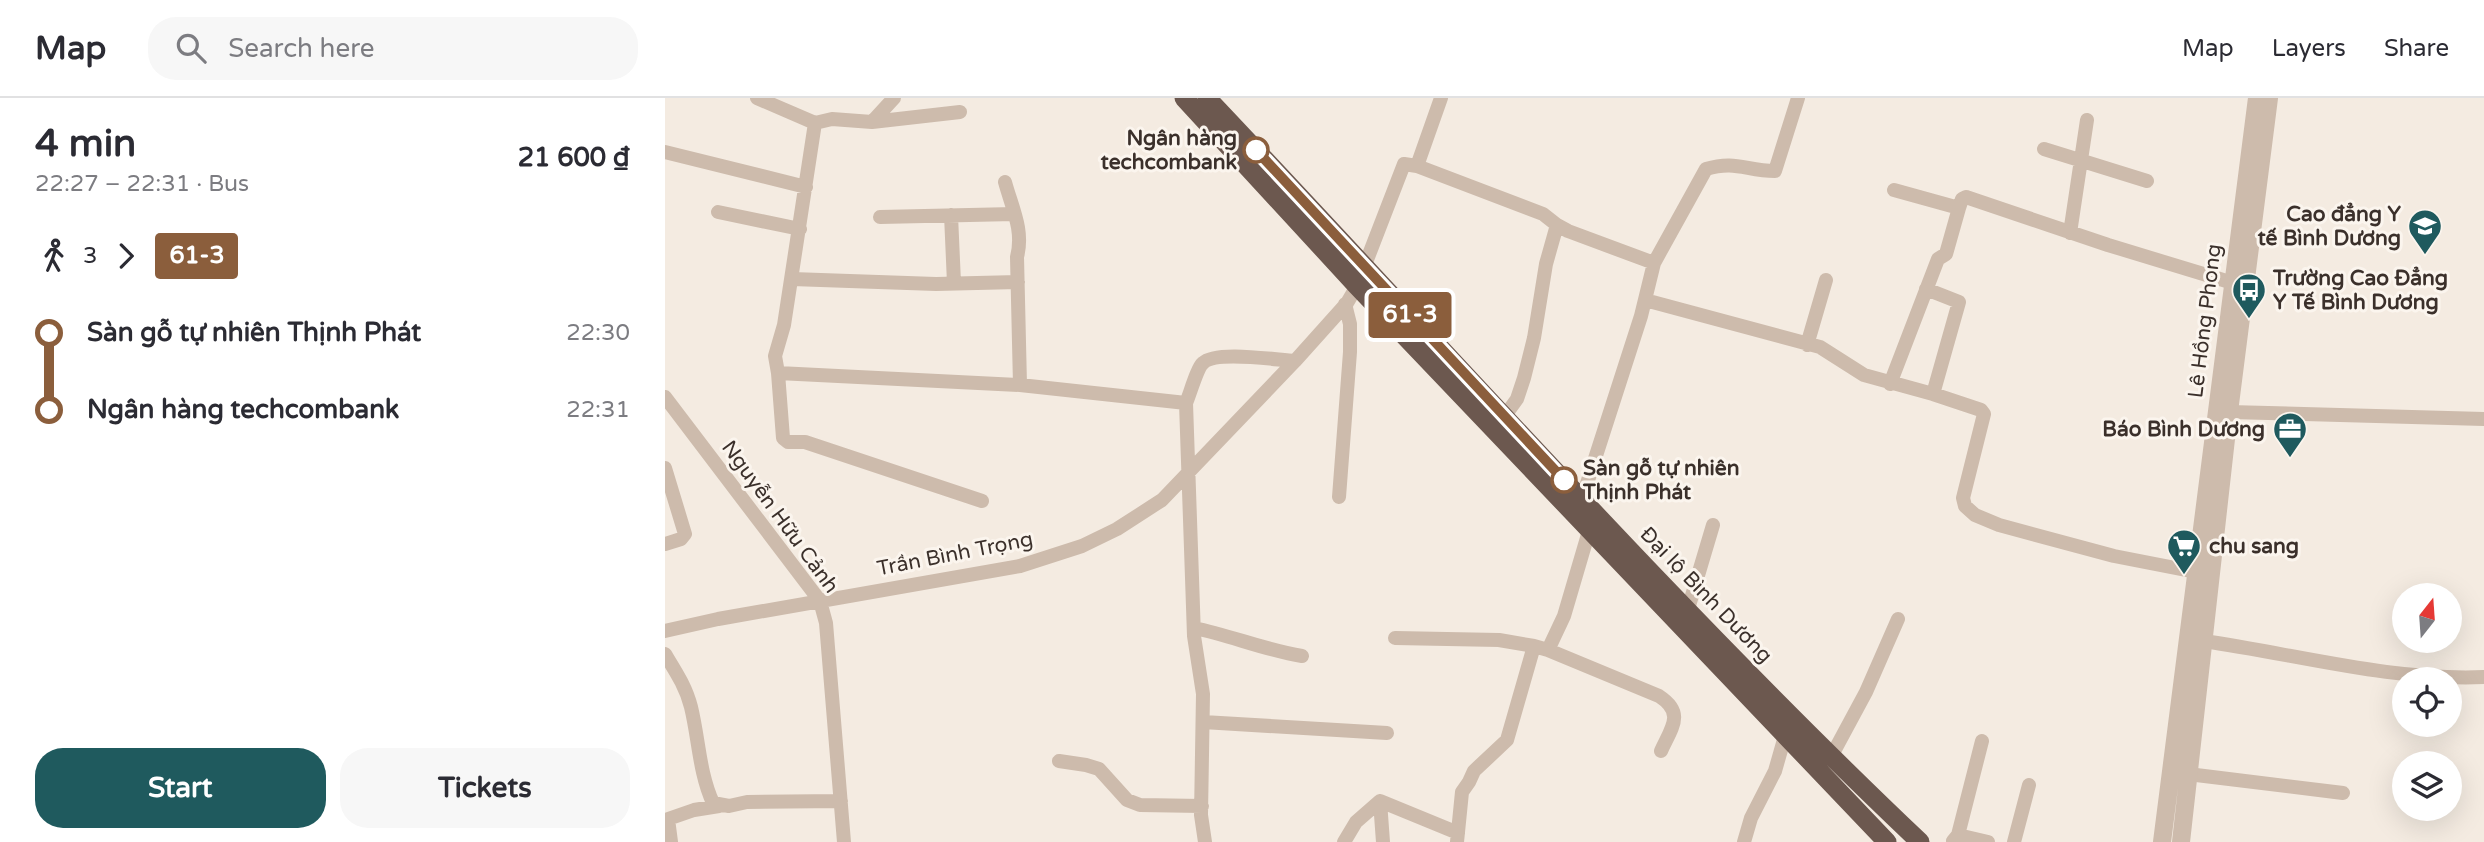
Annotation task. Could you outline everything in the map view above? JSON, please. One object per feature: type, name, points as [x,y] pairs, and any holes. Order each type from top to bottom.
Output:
[{"type":"highway","name":"Đại lộ Bình Dương","points":[[1184,98],[1357,286],[1887,842]]},
{"type":"highway","name":"Đại lộ Bình Dương","points":[[1207,98],[1582,499],[1831,757],[1920,842]]},
{"type":"highway","points":[[1357,286],[1365,265]]},
{"type":"street","points":[[757,98],[815,123],[832,119],[873,122],[960,112]]},
{"type":"street","points":[[873,122],[894,98]]},
{"type":"street","points":[[1417,166],[1441,98]]},
{"type":"street","points":[[1582,499],[1645,300],[1654,263],[1706,169],[1721,164],[1734,164],[1775,171],[1798,98]]},
{"type":"street","name":"Lê Hồng Phong","points":[[2162,842],[2257,98]]},
{"type":"street","name":"Lê Hồng Phong","points":[[2181,842],[2229,412],[2269,98]]},
{"type":"street","points":[[2070,233],[2087,120]]},
{"type":"street","points":[[815,123],[792,279],[784,325],[775,356],[783,438],[787,442],[805,442],[982,501]]},
{"type":"street","points":[[2044,149],[2147,181]]},
{"type":"street","points":[[665,152],[806,187]]},
{"type":"street","points":[[1365,265],[1404,164],[1417,166],[1543,214],[1568,231],[1654,263]]},
{"type":"street","points":[[1005,182],[1019,226],[1021,242],[1017,257],[1020,384]]},
{"type":"street","points":[[1894,190],[1959,208]]},
{"type":"street","points":[[1891,384],[1938,258],[1946,254],[1962,199],[1966,197],[2070,233],[2233,283]]},
{"type":"street","points":[[718,212],[800,229]]},
{"type":"street","points":[[880,217],[1014,214]]},
{"type":"street","points":[[951,215],[954,283]]},
{"type":"street","points":[[1504,416],[1517,399],[1524,378],[1534,338],[1546,264],[1557,225]]},
{"type":"street","points":[[792,279],[1018,282]]},
{"type":"street","points":[[1807,345],[1826,280]]},
{"type":"street","name":"Trần Bình Trọng","points":[[665,631],[1020,566],[1082,546],[1162,500],[1295,361],[1345,304],[1357,286]]},
{"type":"street","points":[[1926,289],[1959,302],[1933,394]]},
{"type":"street","points":[[1645,300],[1820,347],[1864,376],[1981,410],[1984,414],[1963,498],[1965,506],[1975,515],[1999,525],[2114,556],[2196,572]]},
{"type":"street","points":[[1339,497],[1350,352],[1350,324],[1345,304]]},
{"type":"street","points":[[1205,842],[1202,806],[1203,694],[1193,628],[1186,403],[1201,363],[1211,358],[1226,355],[1295,361]]},
{"type":"street","points":[[778,373],[1020,384],[1186,403]]},
{"type":"street","name":"Nguyễn Hữu Cảnh","points":[[665,397],[820,601],[826,624],[844,842]]},
{"type":"street","points":[[2229,412],[2484,419]]},
{"type":"street","points":[[665,468],[685,534],[681,539],[665,544]]},
{"type":"street","points":[[1688,609],[1713,524]]},
{"type":"street","points":[[1380,801],[1457,837],[1462,792],[1474,771],[1507,740],[1541,648],[1564,616],[1589,531]]},
{"type":"street","points":[[1831,757],[1866,692],[1898,619]]},
{"type":"street","points":[[1193,628],[1217,633],[1273,652],[1302,656]]},
{"type":"street","points":[[1395,638],[1499,640],[1541,648],[1659,696],[1674,709],[1674,717],[1661,751]]},
{"type":"street","points":[[2203,641],[2388,672],[2484,677]]},
{"type":"street","points":[[665,654],[683,682],[691,708],[706,786],[713,803],[719,806]]},
{"type":"street","points":[[1203,722],[1387,733]]},
{"type":"street","points":[[1744,842],[1751,818],[1775,771],[1785,736]]},
{"type":"street","points":[[1982,741],[1955,839],[1988,842]]},
{"type":"street","points":[[1059,761],[1098,769],[1133,803],[1202,806]]},
{"type":"street","points":[[2188,774],[2343,793]]},
{"type":"street","points":[[2014,842],[2029,785]]},
{"type":"street","points":[[671,842],[668,819],[694,810],[747,802],[841,801]]},
{"type":"street","points":[[1344,842],[1356,822],[1380,801]]},
{"type":"street","points":[[1380,801],[1383,842]]},
{"type":"bus line","name":"61-3","points":[[1256,150],[1564,480]]},
{"type":"place","name":"Ngân hàng techcombank","points":[[1256,150]]},
{"type":"place","name":"Cao đẳng Y tế Bình Dương","points":[[2425,256]]},
{"type":"place","name":"Trường Cao Đẳng Y Tế Bình Dương","points":[[2249,320]]},
{"type":"place","name":"Báo Bình Dương","points":[[2290,459]]},
{"type":"place","name":"Sàn gỗ tự nhiên Thịnh Phát","points":[[1564,480]]},
{"type":"place","name":"chu sang","points":[[2184,576]]}]
